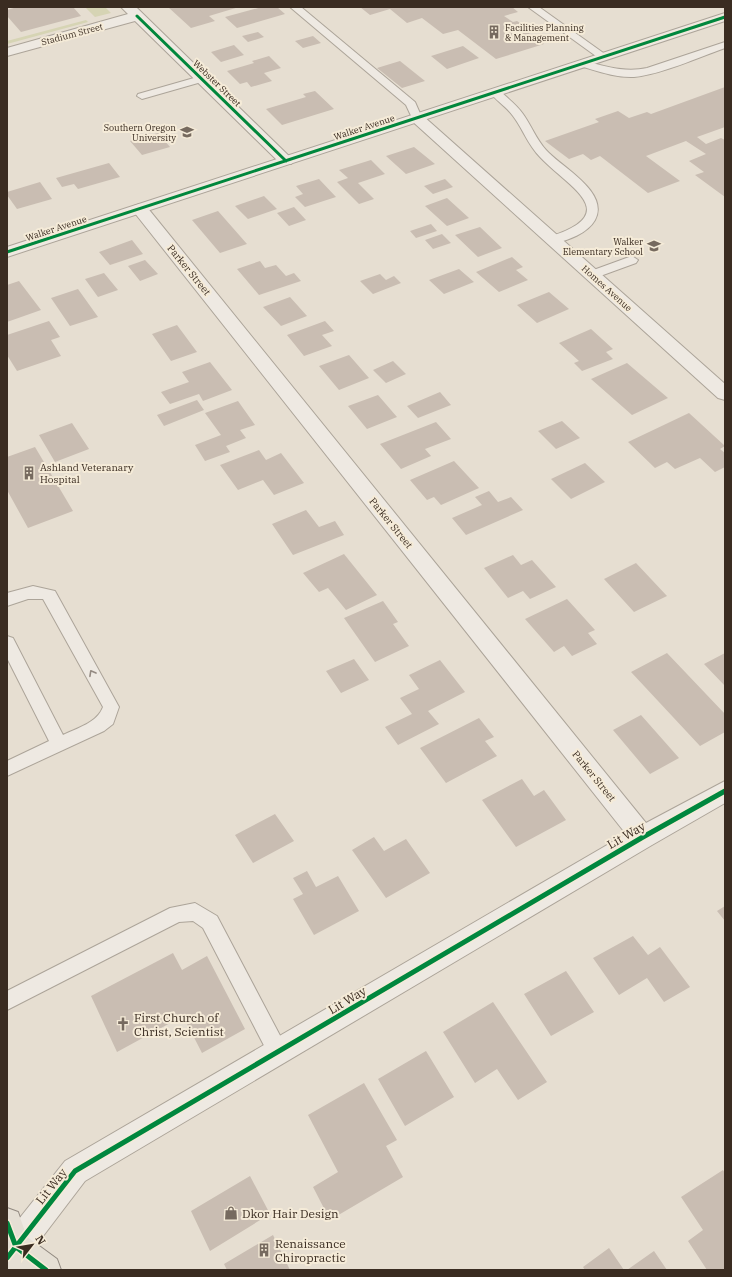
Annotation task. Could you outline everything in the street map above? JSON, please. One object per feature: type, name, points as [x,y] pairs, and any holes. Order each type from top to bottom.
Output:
[{"type":"main road","points":[[10,1250],[46,1270]]},
{"type":"street","name":"Stadium Street","points":[[7,52],[132,12]]},
{"type":"street","name":"Webster Street","points":[[132,12],[286,161]]},
{"type":"street","name":"Walker Avenue","points":[[7,252],[725,17]]},
{"type":"street","name":"Homes Avenue","points":[[417,118],[725,394]]},
{"type":"street","name":"Parker Street","points":[[140,209],[643,837]]},
{"type":"street","name":"Lit Way","points":[[10,1250],[75,1172],[725,790]]},
{"type":"lane","points":[[296,7],[411,104],[417,118]]},
{"type":"lane","points":[[533,7],[604,57]]},
{"type":"lane","points":[[584,64],[613,72],[634,74],[649,71],[725,45]]},
{"type":"lane","points":[[142,96],[201,79]]},
{"type":"lane","points":[[495,92],[518,115],[543,155],[580,186],[589,198],[593,210],[590,221],[581,230],[553,240]]},
{"type":"lane","points":[[592,275],[632,260]]},
{"type":"lane","points":[[7,600],[23,593],[40,591],[49,595],[111,707],[107,719],[103,722],[7,769]]},
{"type":"lane","points":[[7,642],[59,744]]},
{"type":"lane","points":[[7,1001],[177,914],[195,912],[210,922],[278,1052]]},
{"type":"shaded area","points":[[85,7],[105,7],[111,13],[95,17]]},
{"type":"shaded area","points":[[86,20],[88,22],[7,44],[7,41]]},
{"type":"building","points":[[17,7],[73,7],[81,16],[21,32],[7,16],[7,10]]},
{"type":"building","points":[[168,7],[239,7],[209,16],[215,21],[191,28]]},
{"type":"building","points":[[262,7],[277,7],[285,14],[237,28],[225,17]]},
{"type":"building","name":"Facilities Planning & Management","points":[[360,7],[512,7],[518,12],[504,16],[513,22],[517,21],[526,27],[522,28],[544,44],[496,59],[458,30],[443,34],[422,18],[407,23],[390,9],[370,15]]},
{"type":"building","points":[[258,32],[264,37],[248,42],[242,36]]},
{"type":"building","points":[[313,36],[321,43],[303,48],[295,41]]},
{"type":"building","points":[[234,45],[244,55],[221,62],[211,52]]},
{"type":"building","points":[[463,46],[479,58],[447,69],[431,56]]},
{"type":"building","points":[[269,56],[281,68],[264,73],[272,81],[251,87],[247,82],[240,84],[227,71],[254,63],[252,61]]},
{"type":"building","points":[[400,61],[425,81],[402,88],[377,68]]},
{"type":"building","points":[[725,87],[725,127],[697,137],[706,144],[721,138],[725,140],[725,197],[695,175],[704,172],[689,161],[706,154],[686,141],[646,156],[680,181],[648,193],[600,156],[591,160],[583,154],[569,159],[545,141],[599,122],[595,119],[618,111],[629,118],[647,112],[651,114]]},
{"type":"building","points":[[315,91],[334,109],[282,125],[266,109],[306,97],[303,94]]},
{"type":"building","points":[[158,133],[170,147],[142,155],[130,141]]},
{"type":"building","points":[[414,147],[435,164],[406,174],[386,156]]},
{"type":"building","points":[[371,160],[385,174],[358,183],[374,199],[359,204],[337,182],[348,178],[339,170]]},
{"type":"building","points":[[109,163],[120,177],[78,189],[74,184],[62,187],[56,178]]},
{"type":"building","points":[[319,179],[336,197],[305,207],[295,197],[303,194],[296,186]]},
{"type":"building","points":[[445,179],[453,187],[433,194],[424,186]]},
{"type":"building","points":[[40,182],[52,199],[17,209],[7,195],[7,192]]},
{"type":"building","points":[[264,196],[277,209],[248,219],[235,206]]},
{"type":"building","points":[[447,198],[469,218],[447,226],[425,206]]},
{"type":"building","points":[[294,207],[306,220],[289,226],[277,213]]},
{"type":"building","points":[[218,211],[247,244],[220,253],[192,220]]},
{"type":"building","points":[[431,224],[437,231],[416,238],[410,231]]},
{"type":"building","points":[[480,227],[502,248],[478,257],[455,235]]},
{"type":"building","points":[[442,234],[451,243],[433,249],[425,240]]},
{"type":"building","points":[[132,240],[143,254],[110,265],[99,252]]},
{"type":"building","points":[[512,257],[523,267],[516,270],[528,280],[499,292],[476,272]]},
{"type":"building","points":[[145,260],[158,274],[140,281],[128,266]]},
{"type":"building","points":[[260,261],[265,268],[276,265],[286,276],[294,273],[301,281],[259,295],[237,269]]},
{"type":"building","points":[[459,269],[474,282],[444,294],[429,280]]},
{"type":"building","points":[[104,273],[118,290],[98,297],[85,279]]},
{"type":"building","points":[[380,274],[386,280],[394,276],[401,283],[373,294],[360,281]]},
{"type":"building","points":[[19,281],[41,310],[7,322],[7,285]]},
{"type":"building","points":[[78,289],[98,317],[70,326],[51,298]]},
{"type":"building","points":[[549,292],[569,309],[537,323],[517,305]]},
{"type":"building","points":[[290,297],[307,316],[281,326],[263,307]]},
{"type":"building","points":[[49,321],[60,337],[51,340],[61,356],[17,371],[7,355],[7,335]]},
{"type":"building","points":[[325,321],[334,331],[322,335],[332,346],[304,356],[287,335]]},
{"type":"building","points":[[177,325],[197,352],[171,361],[152,334]]},
{"type":"building","points":[[591,329],[613,349],[606,352],[613,359],[582,371],[574,363],[579,361],[559,343]]},
{"type":"building","points":[[349,355],[369,378],[339,390],[319,366]]},
{"type":"building","points":[[393,361],[406,374],[386,383],[373,370]]},
{"type":"building","points":[[210,362],[232,390],[203,401],[199,394],[170,404],[161,392],[189,382],[182,372]]},
{"type":"building","points":[[627,363],[668,398],[632,415],[591,379]]},
{"type":"building","points":[[440,392],[451,405],[418,418],[407,406]]},
{"type":"building","points":[[378,395],[397,417],[367,429],[348,406]]},
{"type":"building","points":[[197,400],[204,410],[164,426],[157,415]]},
{"type":"building","points":[[238,401],[255,425],[240,430],[246,438],[226,446],[230,452],[205,461],[195,445],[221,435],[205,413]]},
{"type":"building","points":[[689,413],[725,446],[720,449],[725,453],[725,467],[715,472],[700,458],[675,469],[667,462],[655,468],[628,442]]},
{"type":"building","points":[[562,421],[580,438],[556,449],[538,431]]},
{"type":"building","points":[[436,422],[451,439],[425,449],[431,456],[401,469],[380,444]]},
{"type":"building","points":[[72,423],[89,449],[55,462],[39,435]]},
{"type":"building","name":"Ashland Veteranary Hospital","points":[[35,447],[73,511],[28,528],[7,490],[7,457]]},
{"type":"building","points":[[259,450],[266,460],[281,453],[304,483],[274,495],[263,480],[238,490],[220,465]]},
{"type":"building","points":[[454,461],[479,488],[441,505],[434,497],[427,500],[410,480]]},
{"type":"building","points":[[585,463],[605,482],[571,499],[551,479]]},
{"type":"building","points":[[489,491],[498,502],[511,497],[523,510],[466,535],[452,518],[482,505],[475,497]]},
{"type":"building","points":[[306,510],[319,527],[335,521],[344,535],[293,555],[272,524]]},
{"type":"building","points":[[344,554],[377,595],[346,610],[328,588],[319,592],[303,573]]},
{"type":"building","points":[[513,555],[521,565],[532,560],[556,587],[530,599],[523,591],[508,598],[484,568]]},
{"type":"building","points":[[636,563],[667,596],[634,612],[604,579]]},
{"type":"building","points":[[567,599],[595,630],[588,633],[597,644],[572,656],[564,646],[554,652],[525,619]]},
{"type":"building","points":[[383,601],[398,622],[393,624],[409,646],[375,662],[344,618]]},
{"type":"building","points":[[667,653],[725,714],[725,732],[700,746],[631,672]]},
{"type":"building","points":[[725,653],[725,686],[704,664]]},
{"type":"building","points":[[354,659],[369,680],[341,693],[326,671]]},
{"type":"building","points":[[440,660],[465,692],[428,711],[439,724],[398,745],[385,727],[412,714],[400,698],[419,689],[409,675]]},
{"type":"building","points":[[641,715],[679,758],[650,774],[613,730]]},
{"type":"building","points":[[479,718],[494,737],[485,741],[497,756],[446,783],[420,748]]},
{"type":"building","points":[[522,779],[534,796],[544,790],[566,820],[516,847],[482,800]]},
{"type":"building","points":[[275,814],[294,841],[253,863],[235,835]]},
{"type":"building","points":[[374,837],[384,851],[406,839],[430,873],[386,898],[352,850]]},
{"type":"building","points":[[307,871],[316,887],[338,876],[359,911],[314,935],[293,899],[303,894],[293,878]]},
{"type":"building","points":[[725,906],[725,921],[717,911]]},
{"type":"building","points":[[633,936],[648,955],[660,947],[690,987],[664,1002],[647,978],[619,995],[593,958]]},
{"type":"building","points":[[173,953],[182,970],[207,956],[245,1029],[202,1053],[183,1016],[117,1052],[91,996]]},
{"type":"building","points":[[566,971],[594,1012],[551,1036],[524,994]]},
{"type":"building","points":[[493,1002],[547,1082],[518,1100],[497,1069],[475,1083],[443,1032]]},
{"type":"building","points":[[426,1051],[454,1097],[405,1126],[378,1079]]},
{"type":"building","points":[[364,1083],[397,1140],[386,1146],[403,1177],[330,1220],[313,1187],[338,1172],[308,1115]]},
{"type":"building","points":[[723,1170],[725,1173],[725,1270],[707,1270],[688,1241],[703,1230],[681,1197]]},
{"type":"building","name":"Dkor Hair Design","points":[[250,1176],[270,1214],[210,1251],[191,1211]]},
{"type":"building","name":"Renaissance Chiropractic","points":[[273,1235],[290,1270],[227,1270],[224,1264]]},
{"type":"building","points":[[609,1248],[624,1270],[585,1270],[583,1267]]},
{"type":"building","points":[[654,1251],[667,1270],[627,1270]]},
{"type":"cycle path","points":[[137,16],[286,161]]},
{"type":"cycle path","points":[[7,252],[725,17]]},
{"type":"cycle path","points":[[7,1258],[75,1171],[643,837],[725,791]]},
{"type":"cycle path","points":[[7,1223],[16,1247],[46,1270]]},
{"type":"place","name":"Facilities Planning & Management","points":[[494,32]]},
{"type":"place","name":"Southern Oregon University","points":[[187,132]]},
{"type":"place","name":"Walker Elementary School","points":[[654,246]]},
{"type":"place","name":"Ashland Veteranary Hospital","points":[[29,473]]},
{"type":"place","name":"First Church of Christ, Scientist","points":[[123,1024]]},
{"type":"place","name":"Dkor Hair Design","points":[[231,1213]]},
{"type":"place","name":"Renaissance Chiropractic","points":[[264,1250]]}]
